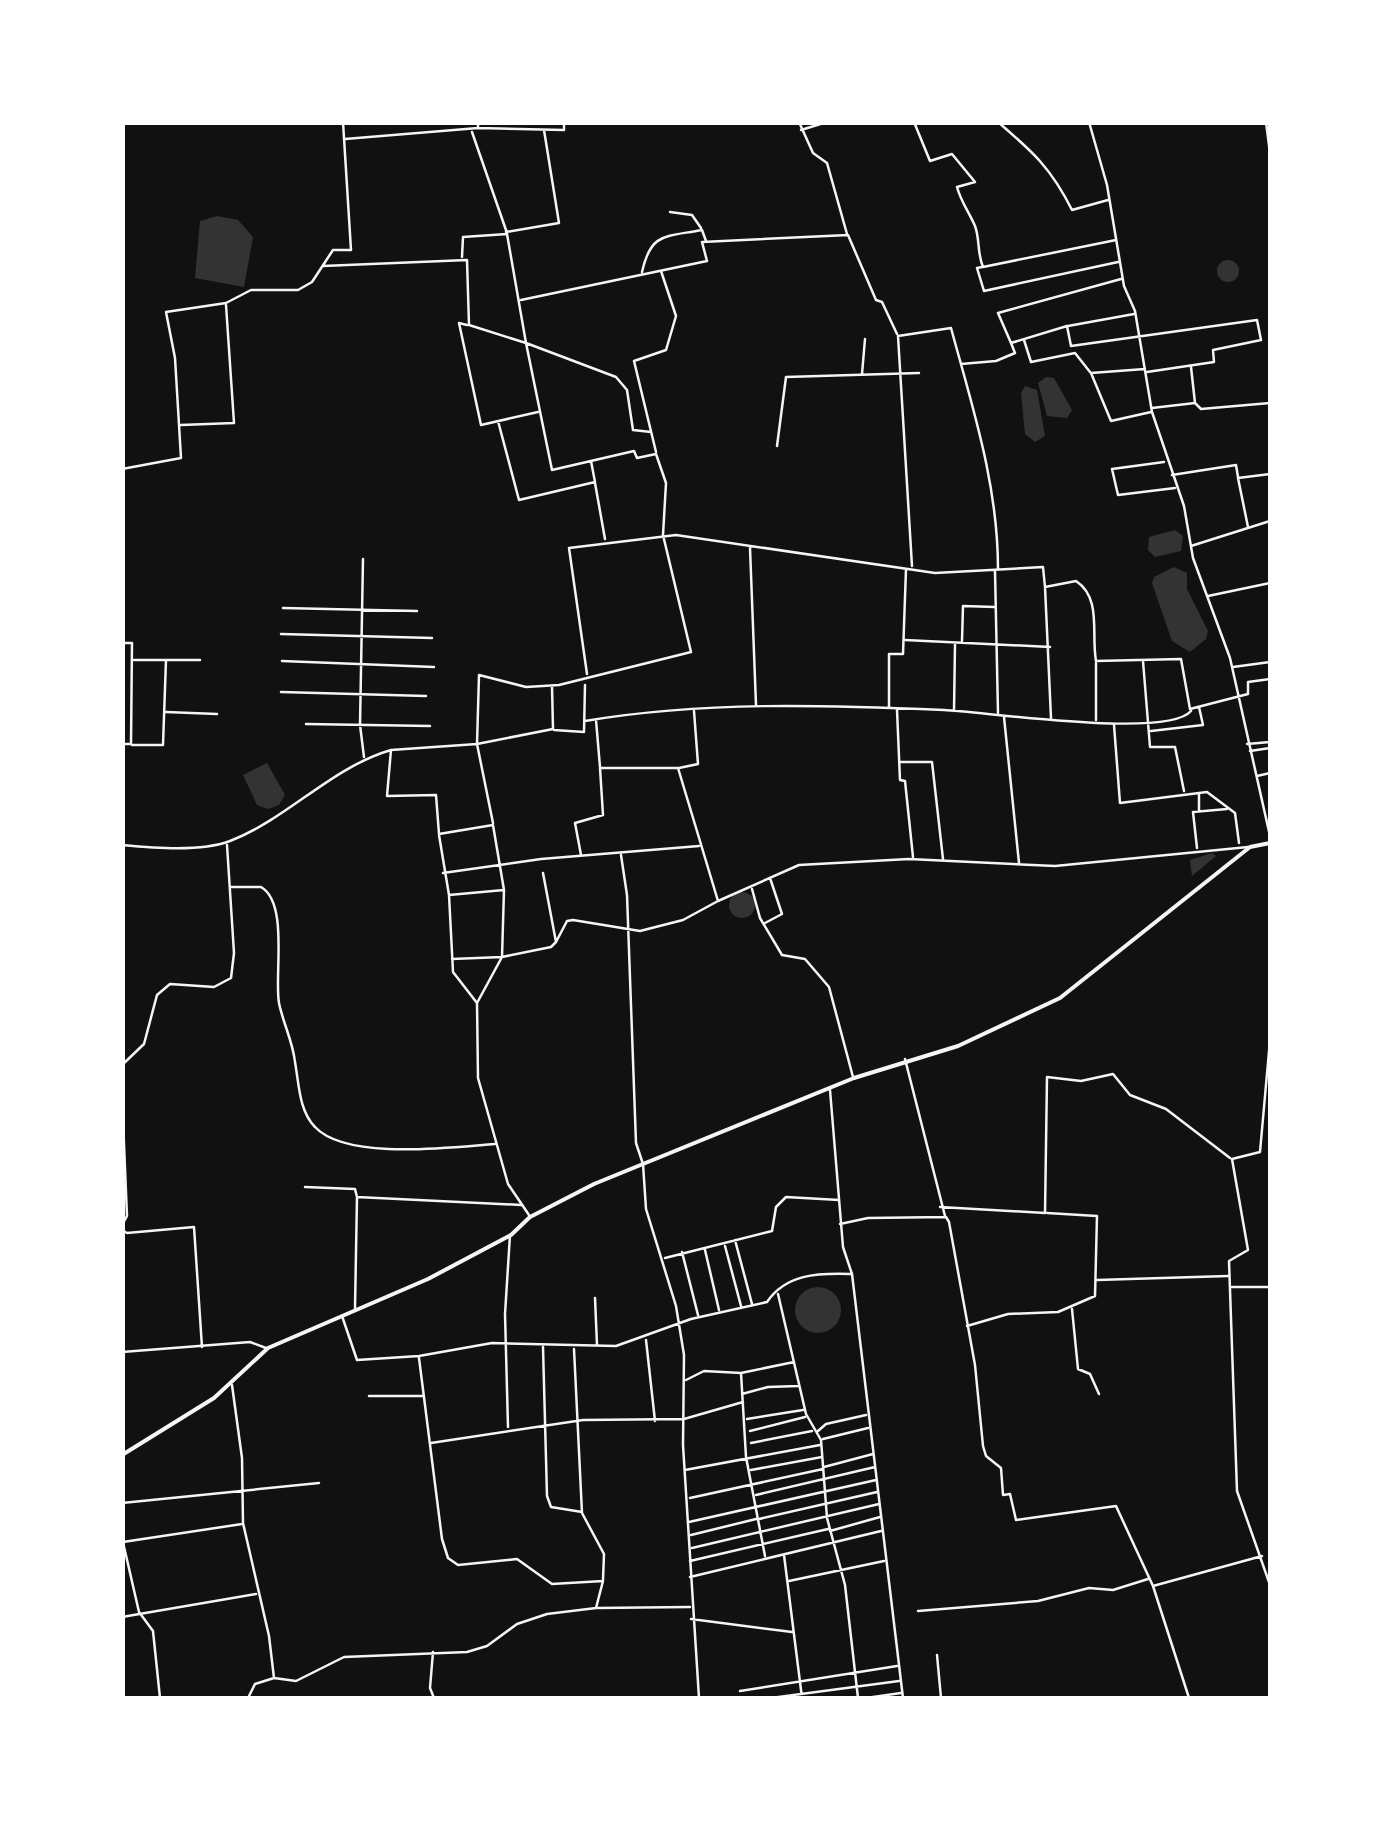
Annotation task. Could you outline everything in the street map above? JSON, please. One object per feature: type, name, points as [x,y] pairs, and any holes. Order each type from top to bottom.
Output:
[{"type":"main road","points":[[122,1455],[232,1384],[268,1348],[428,1279],[510,1235],[530,1217],[759,1114],[905,1059],[958,1046],[1060,998],[1250,848],[1270,839]]},
{"type":"street","points":[[122,470],[181,458],[166,312],[226,303],[251,290],[298,290],[312,282],[334,250],[351,250],[343,122]]},
{"type":"street","points":[[478,122],[478,128]]},
{"type":"street","points":[[344,139],[478,128],[564,130],[564,122]]},
{"type":"street","points":[[798,122],[800,131],[827,163],[848,235],[898,336],[912,569]]},
{"type":"street","points":[[800,131],[828,122]]},
{"type":"street","points":[[914,122],[930,161],[952,154],[974,182],[956,187],[977,230],[976,252],[983,267]]},
{"type":"street","points":[[998,122],[1028,144],[1055,177],[1072,210],[1110,199]]},
{"type":"street","points":[[1089,122],[1110,199],[1122,278],[1135,314],[1152,410],[1177,488],[1190,546],[1232,667],[1270,839]]},
{"type":"street","points":[[1266,122],[1270,152]]},
{"type":"street","points":[[470,129],[507,233],[552,470],[634,451],[638,458],[656,454]]},
{"type":"street","points":[[468,325],[468,271],[462,258],[463,237],[559,223],[544,130]]},
{"type":"street","points":[[670,212],[692,215],[706,242]]},
{"type":"street","points":[[642,274],[650,244],[702,230]]},
{"type":"street","points":[[521,300],[708,261],[702,242],[848,235]]},
{"type":"street","points":[[1117,240],[977,268],[984,291],[1120,262]]},
{"type":"street","points":[[323,266],[462,258]]},
{"type":"street","points":[[587,675],[691,652],[663,535],[666,482],[634,361],[666,350],[676,316],[660,269]]},
{"type":"street","points":[[961,364],[1001,359],[1015,353],[998,314],[1122,278]]},
{"type":"street","points":[[180,425],[234,423],[226,303]]},
{"type":"street","points":[[1011,343],[1067,326],[1135,314]]},
{"type":"street","points":[[1067,326],[1071,346],[1257,320],[1261,340],[1213,350],[1214,362],[1091,374]]},
{"type":"street","points":[[538,412],[480,425],[459,323],[616,377],[627,390],[633,430],[651,432]]},
{"type":"street","points":[[898,336],[951,328],[990,478],[998,524],[996,644],[1001,715],[1019,865]]},
{"type":"street","points":[[1024,338],[1031,362],[1075,354],[1091,374],[1111,422],[1195,402]]},
{"type":"street","points":[[862,376],[865,339]]},
{"type":"street","points":[[1191,365],[1195,402],[1201,409],[1270,403]]},
{"type":"street","points":[[777,446],[786,377],[919,373]]},
{"type":"street","points":[[498,421],[519,500],[595,482]]},
{"type":"street","points":[[591,461],[606,541]]},
{"type":"street","points":[[1168,461],[1112,469],[1118,495],[1177,488]]},
{"type":"street","points":[[1172,475],[1236,466],[1249,528]]},
{"type":"street","points":[[1238,478],[1270,474]]},
{"type":"street","points":[[1190,546],[1270,520]]},
{"type":"street","points":[[122,846],[227,842],[287,810],[364,759],[391,750],[478,744],[553,730],[584,732],[587,675],[569,548],[606,541],[663,535],[935,573],[1043,567],[1051,719]]},
{"type":"street","points":[[750,546],[756,706]]},
{"type":"street","points":[[363,559],[360,724],[364,759]]},
{"type":"street","points":[[889,708],[889,654],[903,654],[906,568]]},
{"type":"street","points":[[1045,587],[1076,581],[1087,589],[1092,600],[1096,722]]},
{"type":"street","points":[[1207,596],[1270,583]]},
{"type":"street","points":[[962,643],[963,606],[996,607]]},
{"type":"street","points":[[283,608],[417,611]]},
{"type":"street","points":[[281,634],[432,638]]},
{"type":"street","points":[[904,640],[1050,647]]},
{"type":"street","points":[[954,710],[955,642]]},
{"type":"street","points":[[122,644],[132,643],[130,744]]},
{"type":"street","points":[[584,721],[654,709],[756,706],[954,710],[1114,723],[1174,720],[1192,713],[1181,659],[1096,662]]},
{"type":"street","points":[[132,660],[200,660]]},
{"type":"street","points":[[122,766],[123,744],[164,746],[166,660]]},
{"type":"street","points":[[282,661],[434,667]]},
{"type":"street","points":[[1143,661],[1150,746],[1175,747],[1184,793]]},
{"type":"street","points":[[1232,667],[1270,662]]},
{"type":"street","points":[[530,1217],[508,1184],[478,1078],[477,1003],[502,957],[504,890],[478,744],[476,677],[526,686],[586,682]]},
{"type":"street","points":[[1190,709],[1248,694],[1248,682],[1270,679]]},
{"type":"street","points":[[552,686],[553,730]]},
{"type":"street","points":[[281,692],[426,696]]},
{"type":"street","points":[[1149,731],[1203,725],[1199,707]]},
{"type":"street","points":[[897,709],[899,762],[912,859]]},
{"type":"street","points":[[600,768],[678,768],[698,764],[694,710]]},
{"type":"street","points":[[164,712],[217,714]]},
{"type":"street","points":[[580,855],[575,823],[603,815],[596,719]]},
{"type":"street","points":[[1114,723],[1120,803],[1207,792],[1235,813],[1240,846]]},
{"type":"street","points":[[306,724],[430,726]]},
{"type":"street","points":[[1247,744],[1270,742]]},
{"type":"street","points":[[1248,751],[1270,748]]},
{"type":"street","points":[[391,750],[387,796],[436,795],[443,873],[449,895],[453,972],[477,1003]]},
{"type":"street","points":[[899,762],[932,762],[944,860]]},
{"type":"street","points":[[678,768],[718,901]]},
{"type":"street","points":[[1256,776],[1270,773]]},
{"type":"street","points":[[1199,792],[1199,812]]},
{"type":"street","points":[[1197,850],[1193,812],[1229,808]]},
{"type":"street","points":[[439,834],[493,825]]},
{"type":"street","points":[[122,1065],[144,1044],[157,995],[170,984],[214,986],[231,978],[227,842]]},
{"type":"street","points":[[443,873],[580,855],[620,855],[699,846]]},
{"type":"street","points":[[625,931],[622,927],[640,931],[670,925],[798,865],[912,859],[1019,865],[1142,860],[1197,850],[1250,848]]},
{"type":"street","points":[[620,855],[627,894],[625,931],[636,1143],[643,1164],[646,1210],[664,1258],[680,1326],[690,1607],[699,1698]]},
{"type":"street","points":[[543,873],[556,942]]},
{"type":"street","points":[[764,924],[782,914],[770,878]]},
{"type":"street","points":[[230,886],[260,886],[270,896],[282,957],[278,1001],[304,1110],[316,1128],[333,1139],[366,1146],[495,1144]]},
{"type":"street","points":[[752,886],[764,924],[782,955],[805,960],[829,987],[854,1078]]},
{"type":"street","points":[[449,895],[504,890]]},
{"type":"street","points":[[452,959],[502,957],[548,948],[567,922],[573,920],[625,931]]},
{"type":"street","points":[[1232,1159],[1260,1152],[1270,1040]]},
{"type":"street","points":[[905,1059],[940,1207],[960,1270],[983,1446],[1000,1468],[1002,1495],[1010,1494],[1016,1520],[1116,1506],[1150,1578],[1189,1698]]},
{"type":"street","points":[[1045,1213],[1047,1076],[1081,1081],[1113,1074],[1130,1095],[1166,1110],[1232,1159],[1249,1244],[1247,1254],[1229,1259],[1237,1491],[1270,1585]]},
{"type":"street","points":[[830,1090],[840,1224],[852,1274],[903,1698]]},
{"type":"street","points":[[122,1096],[127,1216],[124,1230],[194,1227],[202,1347]]},
{"type":"street","points":[[305,1187],[355,1189],[355,1310]]},
{"type":"street","points":[[357,1196],[523,1205]]},
{"type":"street","points":[[664,1258],[772,1231],[776,1207],[786,1198],[841,1200]]},
{"type":"street","points":[[940,1207],[1097,1216],[1095,1296],[1044,1314],[1008,1314],[966,1326]]},
{"type":"street","points":[[840,1224],[868,1218],[946,1218]]},
{"type":"street","points":[[508,1428],[505,1346],[510,1235]]},
{"type":"street","points":[[734,1238],[753,1306]]},
{"type":"street","points":[[724,1243],[742,1307]]},
{"type":"street","points":[[704,1247],[720,1312]]},
{"type":"street","points":[[682,1252],[698,1317]]},
{"type":"street","points":[[852,1274],[795,1279],[778,1285],[777,1291],[807,1417],[821,1444],[827,1518],[842,1572],[858,1698]]},
{"type":"street","points":[[1096,1280],[1230,1276]]},
{"type":"street","points":[[1230,1287],[1270,1287]]},
{"type":"street","points":[[655,1421],[646,1338],[649,1333],[698,1317],[767,1302],[777,1291]]},
{"type":"street","points":[[594,1298],[597,1346]]},
{"type":"street","points":[[1072,1307],[1078,1369],[1090,1374],[1099,1394]]},
{"type":"street","points":[[341,1314],[357,1360],[419,1356],[492,1343],[574,1348],[646,1338]]},
{"type":"street","points":[[122,1352],[250,1342],[268,1348]]},
{"type":"street","points":[[543,1346],[546,1487],[551,1507],[582,1512]]},
{"type":"street","points":[[574,1348],[582,1512],[604,1554],[596,1608]]},
{"type":"street","points":[[419,1356],[442,1540],[448,1558],[458,1565],[517,1559],[552,1584],[603,1581]]},
{"type":"street","points":[[684,1380],[704,1372],[741,1372],[794,1362]]},
{"type":"street","points":[[741,1372],[749,1444]]},
{"type":"street","points":[[232,1384],[244,1523],[269,1636],[274,1678]]},
{"type":"street","points":[[742,1394],[768,1387],[800,1386]]},
{"type":"street","points":[[368,1396],[424,1396]]},
{"type":"street","points":[[430,1442],[508,1428],[684,1419],[743,1402]]},
{"type":"street","points":[[746,1419],[805,1410]]},
{"type":"street","points":[[765,1558],[745,1445],[816,1431],[826,1424],[868,1414]]},
{"type":"street","points":[[748,1432],[807,1417]]},
{"type":"street","points":[[821,1444],[824,1438],[870,1428]]},
{"type":"street","points":[[684,1470],[821,1444]]},
{"type":"street","points":[[686,1500],[874,1454]]},
{"type":"street","points":[[749,1471],[823,1457]]},
{"type":"street","points":[[753,1496],[876,1467]]},
{"type":"street","points":[[688,1522],[878,1480]]},
{"type":"street","points":[[122,1503],[319,1483]]},
{"type":"street","points":[[689,1536],[879,1492]]},
{"type":"street","points":[[689,1549],[880,1504]]},
{"type":"street","points":[[690,1561],[882,1517]]},
{"type":"street","points":[[160,1698],[153,1630],[139,1612],[123,1540],[244,1523]]},
{"type":"street","points":[[690,1577],[834,1545],[882,1530]]},
{"type":"street","points":[[784,1554],[802,1696]]},
{"type":"street","points":[[1153,1586],[1262,1556]]},
{"type":"street","points":[[788,1581],[885,1560]]},
{"type":"street","points":[[918,1611],[1038,1601],[1088,1588],[1113,1590],[1150,1578]]},
{"type":"street","points":[[122,1617],[257,1594]]},
{"type":"street","points":[[248,1698],[250,1686],[274,1678],[296,1680],[344,1657],[390,1657],[433,1650],[453,1654],[487,1646],[507,1632],[548,1614],[596,1608],[690,1607]]},
{"type":"street","points":[[691,1620],[794,1633]]},
{"type":"street","points":[[433,1650],[430,1688],[434,1698]]},
{"type":"street","points":[[938,1655],[942,1698]]},
{"type":"street","points":[[740,1692],[899,1666]]},
{"type":"street","points":[[771,1698],[900,1680]]},
{"type":"street","points":[[866,1698],[902,1692]]},
{"type":"shaded area","points":[[217,216],[238,220],[253,237],[244,287],[195,278],[200,221]]},
{"type":"shaded area","points":[[1228,260],[1236,263],[1236,279],[1228,282],[1220,279],[1217,271],[1220,263]]},
{"type":"shaded area","points":[[1046,377],[1054,378],[1072,410],[1067,418],[1047,416],[1038,383]]},
{"type":"shaded area","points":[[1025,386],[1037,390],[1045,436],[1035,442],[1025,434],[1021,393]]},
{"type":"shaded area","points":[[1175,530],[1183,536],[1181,551],[1155,557],[1148,550],[1149,537]]},
{"type":"shaded area","points":[[1174,567],[1187,573],[1187,589],[1208,631],[1206,639],[1190,652],[1172,641],[1152,583],[1154,577]]},
{"type":"shaded area","points":[[267,763],[285,795],[279,805],[268,809],[257,805],[243,775]]},
{"type":"shaded area","points":[[1212,853],[1216,856],[1192,876],[1190,860]]},
{"type":"shaded area","points":[[742,892],[751,896],[755,905],[751,914],[742,918],[733,914],[729,905],[733,896]]},
{"type":"shaded area","points":[[818,1287],[834,1294],[841,1310],[834,1326],[818,1333],[802,1326],[795,1310],[802,1294]]}]
